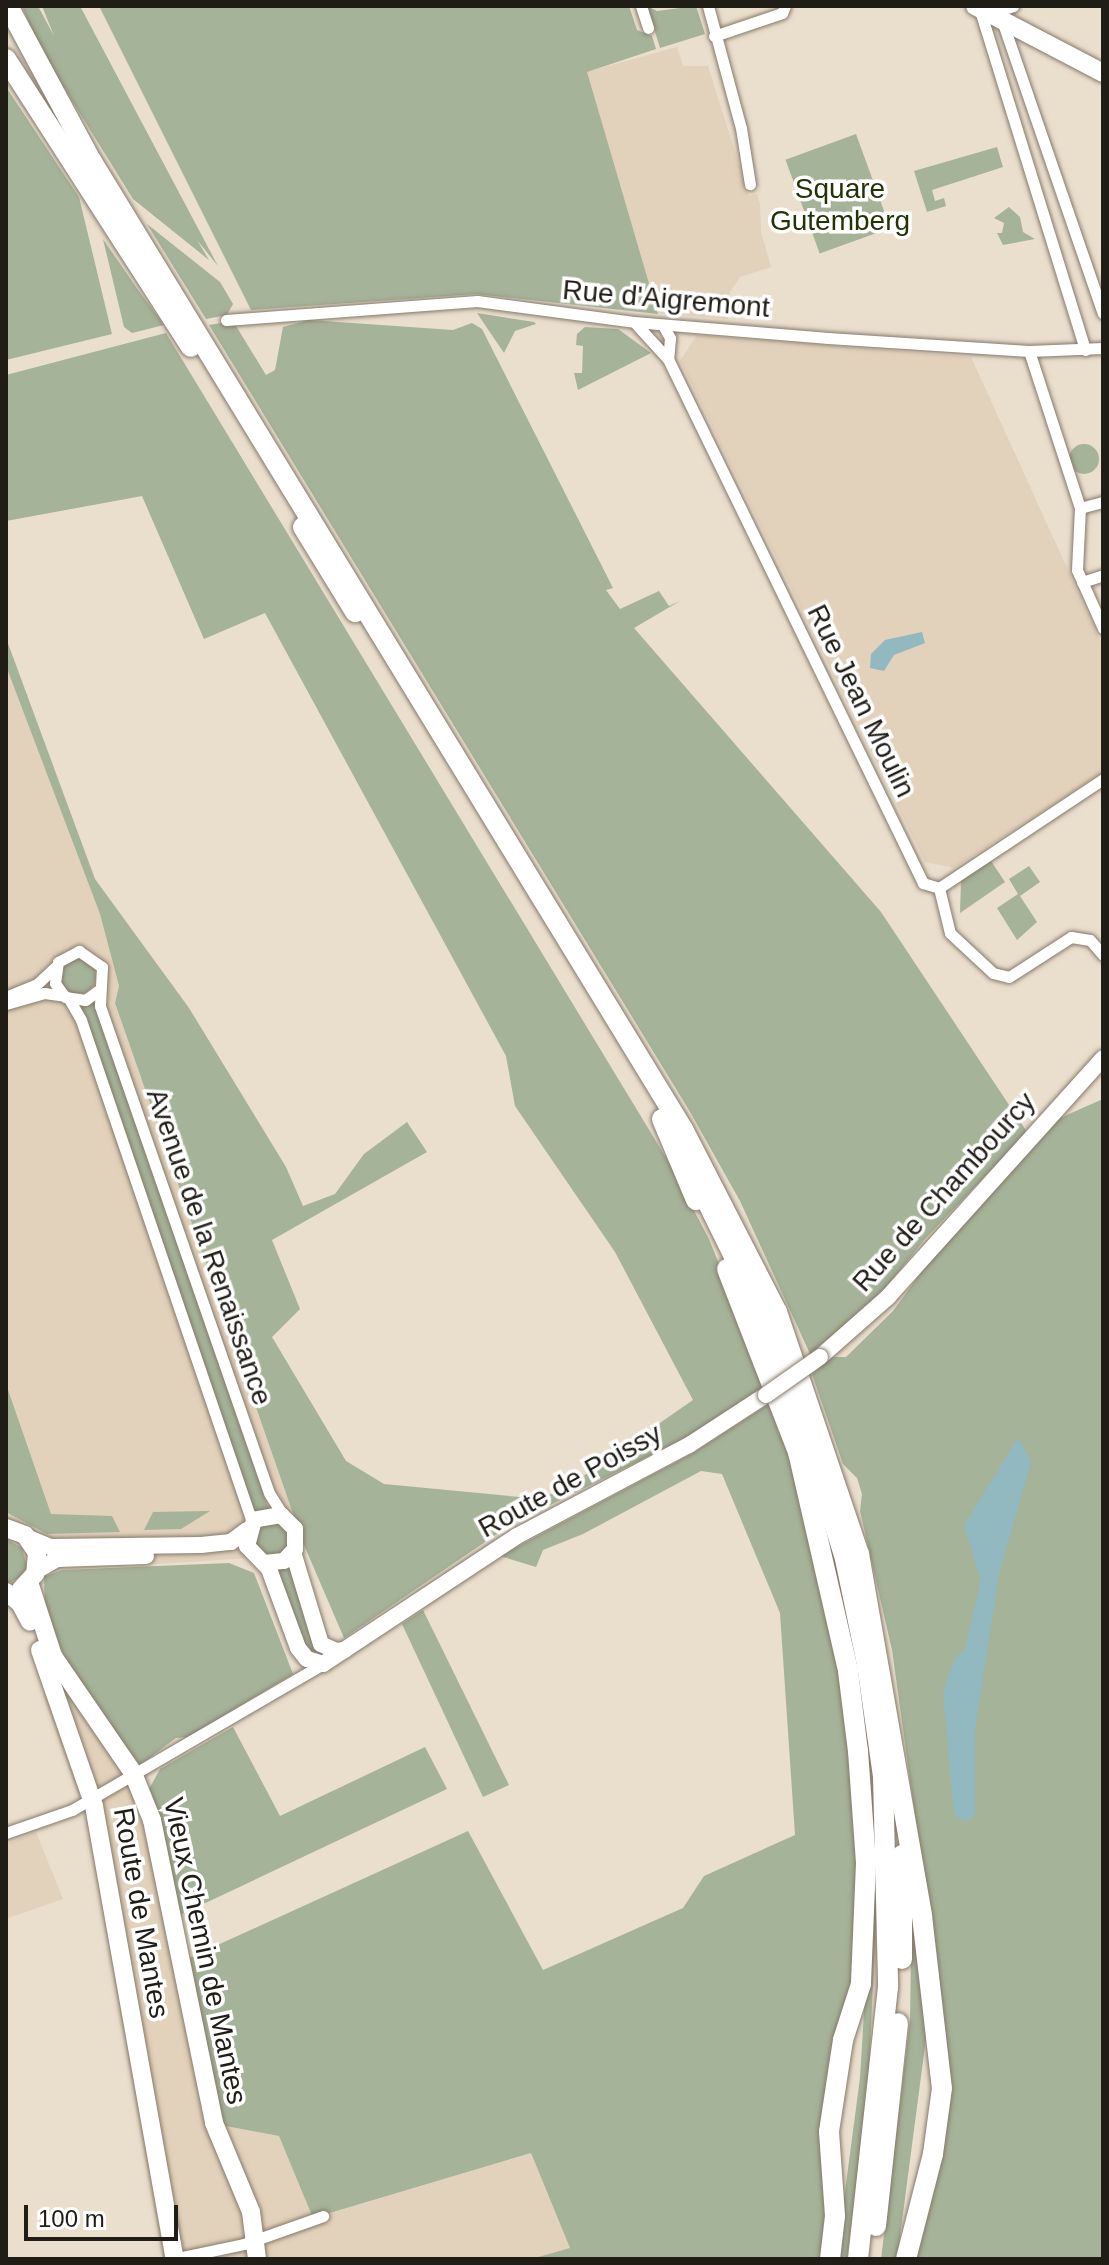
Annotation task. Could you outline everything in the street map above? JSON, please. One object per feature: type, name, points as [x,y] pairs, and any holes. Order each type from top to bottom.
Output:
[{"type":"highway","points":[[8,6],[84,165]]},
{"type":"highway","points":[[6,34],[662,1119],[713,1210],[790,1384],[845,1559],[867,1664],[883,1776],[888,1987],[858,2259]]},
{"type":"highway","points":[[6,59],[84,165],[458,754],[724,1201],[777,1312],[833,1464],[859,1554],[899,1767],[942,2088],[933,2154],[906,2259]]},
{"type":"highway","points":[[6,74],[84,165]]},
{"type":"highway","points":[[662,1119],[669,1146],[754,1334],[798,1452],[848,1671],[866,1863],[861,1984],[843,2040],[829,2132],[835,2216],[830,2259]]},
{"type":"highway","points":[[871,2259],[890,2127],[901,1987],[899,1767]]},
{"type":"main road","points":[[992,9],[1103,73]]},
{"type":"main road","points":[[7,1527],[29,1538]]},
{"type":"main road","name":"Vieux Chemin de Mantes","points":[[29,1538],[37,1553],[32,1577],[67,1683],[133,1773],[152,1820],[214,2123],[251,2212],[257,2259]]},
{"type":"main road","points":[[6,1592],[32,1577]]},
{"type":"main road","name":"Route de Mantes","points":[[6,1592],[27,1614],[90,1797],[174,2259]]},
{"type":"street","points":[[641,6],[648,28]]},
{"type":"street","points":[[708,6],[741,128],[750,184]]},
{"type":"street","points":[[714,36],[782,13],[785,6]]},
{"type":"street","points":[[992,9],[1103,313]]},
{"type":"street","points":[[992,9],[1085,350]]},
{"type":"street","name":"Rue d'Aigremont","points":[[226,320],[477,301],[634,322],[667,330],[688,325],[1029,351],[1103,348]]},
{"type":"street","name":"Rue Jean Moulin","points":[[634,322],[656,341],[668,359],[923,883],[939,888]]},
{"type":"street","points":[[656,341],[667,330]]},
{"type":"street","points":[[667,330],[668,359]]},
{"type":"street","points":[[1029,351],[1080,508],[1077,570],[1103,628]]},
{"type":"street","points":[[1080,508],[1103,502]]},
{"type":"street","points":[[1082,582],[1103,575]]},
{"type":"street","points":[[1103,779],[939,888],[950,933],[993,973],[1009,977],[1071,937],[1090,940],[1103,955]]},
{"type":"street","points":[[6,997],[37,984],[71,952],[91,954],[103,970],[99,990],[85,1000],[44,993],[6,1004]]},
{"type":"street","points":[[56,966],[55,983],[67,998]]},
{"type":"street","name":"Avenue de la Renaissance","points":[[99,990],[100,1006],[269,1493],[284,1517]]},
{"type":"street","name":"Avenue de la Renaissance","points":[[67,998],[79,1014],[250,1526]]},
{"type":"street","name":"Rue de Chambourcy","points":[[820,1357],[888,1297],[1103,1058]]},
{"type":"street","name":"Route de Poissy","points":[[6,1833],[72,1810],[323,1664],[517,1536],[689,1445],[820,1357]]},
{"type":"street","points":[[29,1538],[50,1547],[201,1545],[231,1542],[269,1513],[284,1517],[296,1533],[293,1552],[321,1644],[336,1651],[345,1650]]},
{"type":"street","points":[[250,1526],[259,1560],[298,1648],[307,1659],[323,1664]]},
{"type":"street","points":[[32,1577],[57,1559],[223,1552],[280,1562],[293,1552]]},
{"type":"street","points":[[174,2259],[244,2244],[255,2237],[323,2216]]},
{"type":"shaded area","points":[[677,47],[683,66],[708,66],[749,196],[757,194],[760,204],[761,232],[771,267],[740,277],[730,292],[728,319],[658,313],[586,72]]},
{"type":"shaded area","points":[[697,335],[971,357],[1103,647],[1103,772],[954,868],[925,862],[680,361]]},
{"type":"shaded area","points":[[6,666],[100,914],[119,986],[115,1003],[304,1545],[250,1558],[62,1570],[6,1593]]},
{"type":"shaded area","points":[[70,1682],[160,1827],[221,2125],[279,2136],[314,2218],[531,2153],[570,2248],[531,2259],[163,2259],[86,1817],[43,1694]]},
{"type":"shaded area","points":[[36,1832],[63,1899],[8,1918],[6,1844]]},
{"type":"green space","points":[[22,6],[38,6],[54,36],[42,6],[80,6],[218,266],[197,240],[209,260],[133,199],[40,49]]},
{"type":"green space","points":[[99,6],[629,6],[637,30],[652,36],[656,49],[587,72],[658,314],[476,294],[251,310]]},
{"type":"green space","points":[[647,6],[657,11],[696,6],[705,34],[660,48]]},
{"type":"green space","points":[[6,87],[79,197],[112,334],[6,360]]},
{"type":"green space","name":"Square Gutemberg","points":[[856,134],[890,228],[820,254],[786,160]]},
{"type":"green space","points":[[997,147],[1003,167],[932,190],[935,201],[944,198],[946,206],[927,212],[914,171]]},
{"type":"green space","points":[[1009,207],[1020,217],[1023,232],[1035,239],[1003,245],[997,233],[1002,233],[1004,223],[994,218]]},
{"type":"green space","points":[[147,224],[220,282],[233,304],[227,315],[206,319]]},
{"type":"green space","points":[[103,239],[164,325],[132,333],[124,327]]},
{"type":"green space","points":[[477,313],[536,324],[515,331],[504,353]]},
{"type":"green space","points":[[309,320],[453,330],[472,323],[482,329],[613,588],[606,590],[620,609],[659,591],[669,606],[680,601],[634,628],[881,912],[1027,1132],[924,1240],[885,1289],[811,1356],[740,1201],[689,1110],[209,325],[233,321],[266,375],[275,370],[283,327]]},
{"type":"green space","points":[[585,327],[618,329],[651,353],[578,390],[574,373],[582,373],[583,346],[576,345],[577,334]]},
{"type":"green space","points":[[166,333],[668,1161],[709,1239],[767,1384],[691,1435],[510,1525],[344,1638],[304,1545],[115,1003],[119,986],[100,914],[6,666],[6,638],[95,879],[189,1008],[286,1167],[303,1206],[335,1194],[364,1154],[407,1122],[427,1152],[272,1240],[300,1309],[272,1337],[346,1461],[384,1484],[540,1499],[569,1486],[693,1400],[615,1252],[515,1106],[506,1056],[265,613],[204,639],[142,496],[6,521],[6,375]]},
{"type":"green space","points":[[1084,444],[1090,445],[1098,453],[1098,465],[1090,473],[1084,474],[1078,473],[1070,465],[1069,459],[1070,453],[1078,445]]},
{"type":"green space","points":[[991,861],[1005,882],[960,913],[961,881]]},
{"type":"green space","points":[[1029,866],[1040,882],[1020,896],[1037,922],[1017,940],[997,908],[1018,894],[1009,879]]},
{"type":"green space","points":[[78,958],[91,963],[96,976],[91,989],[78,994],[65,989],[60,976],[65,963]]},
{"type":"green space","points":[[94,1002],[269,1512],[256,1516],[81,1007]]},
{"type":"green space","points":[[1103,1099],[1103,2259],[906,2259],[936,2167],[922,1865],[892,1650],[860,1511],[862,1494],[857,1478],[843,1464],[812,1374],[832,1357],[846,1357],[893,1311],[937,1251],[1060,1118]]},
{"type":"green space","points":[[6,1384],[51,1514],[112,1516],[120,1532],[47,1534],[6,1512]]},
{"type":"green space","points":[[775,1400],[832,1614],[858,1814],[854,1987],[830,2055],[821,2137],[829,2207],[824,2259],[531,2259],[570,2248],[531,2153],[313,2218],[279,2136],[221,2125],[189,1958],[468,1831],[543,1970],[683,1908],[704,1876],[795,1835],[780,1613],[722,1474],[701,1471],[583,1534],[543,1550],[536,1567],[500,1556],[693,1453]]},
{"type":"green space","points":[[820,1508],[861,1694],[877,1901],[868,2090],[847,2259],[836,2259],[860,2078],[870,1914]]},
{"type":"green space","points":[[210,1511],[181,1529],[144,1530],[153,1512]]},
{"type":"green space","points":[[272,1521],[284,1526],[289,1538],[284,1550],[272,1555],[260,1550],[255,1538],[260,1526]]},
{"type":"green space","points":[[6,1539],[22,1548],[27,1567],[19,1578],[6,1584]]},
{"type":"green space","points":[[229,1563],[254,1573],[293,1674],[188,1737],[176,1738],[140,1765],[74,1679],[45,1611],[44,1577],[62,1570]]},
{"type":"green space","points":[[289,1564],[316,1643],[316,1655],[302,1646],[274,1569]]},
{"type":"green space","points":[[423,1610],[509,1785],[483,1797],[402,1624]]},
{"type":"green space","points":[[233,1727],[280,1816],[425,1747],[447,1789],[180,1915],[148,1791],[160,1769]]},
{"type":"green space","points":[[912,1885],[927,2031],[897,2259],[881,2259],[910,2021]]},
{"type":"water","points":[[922,632],[925,643],[894,655],[884,671],[870,668],[871,654],[885,640]]},
{"type":"water","points":[[1018,1438],[1031,1462],[999,1574],[975,1730],[975,1815],[967,1821],[954,1816],[943,1693],[954,1659],[965,1649],[980,1578],[964,1525]]}]
